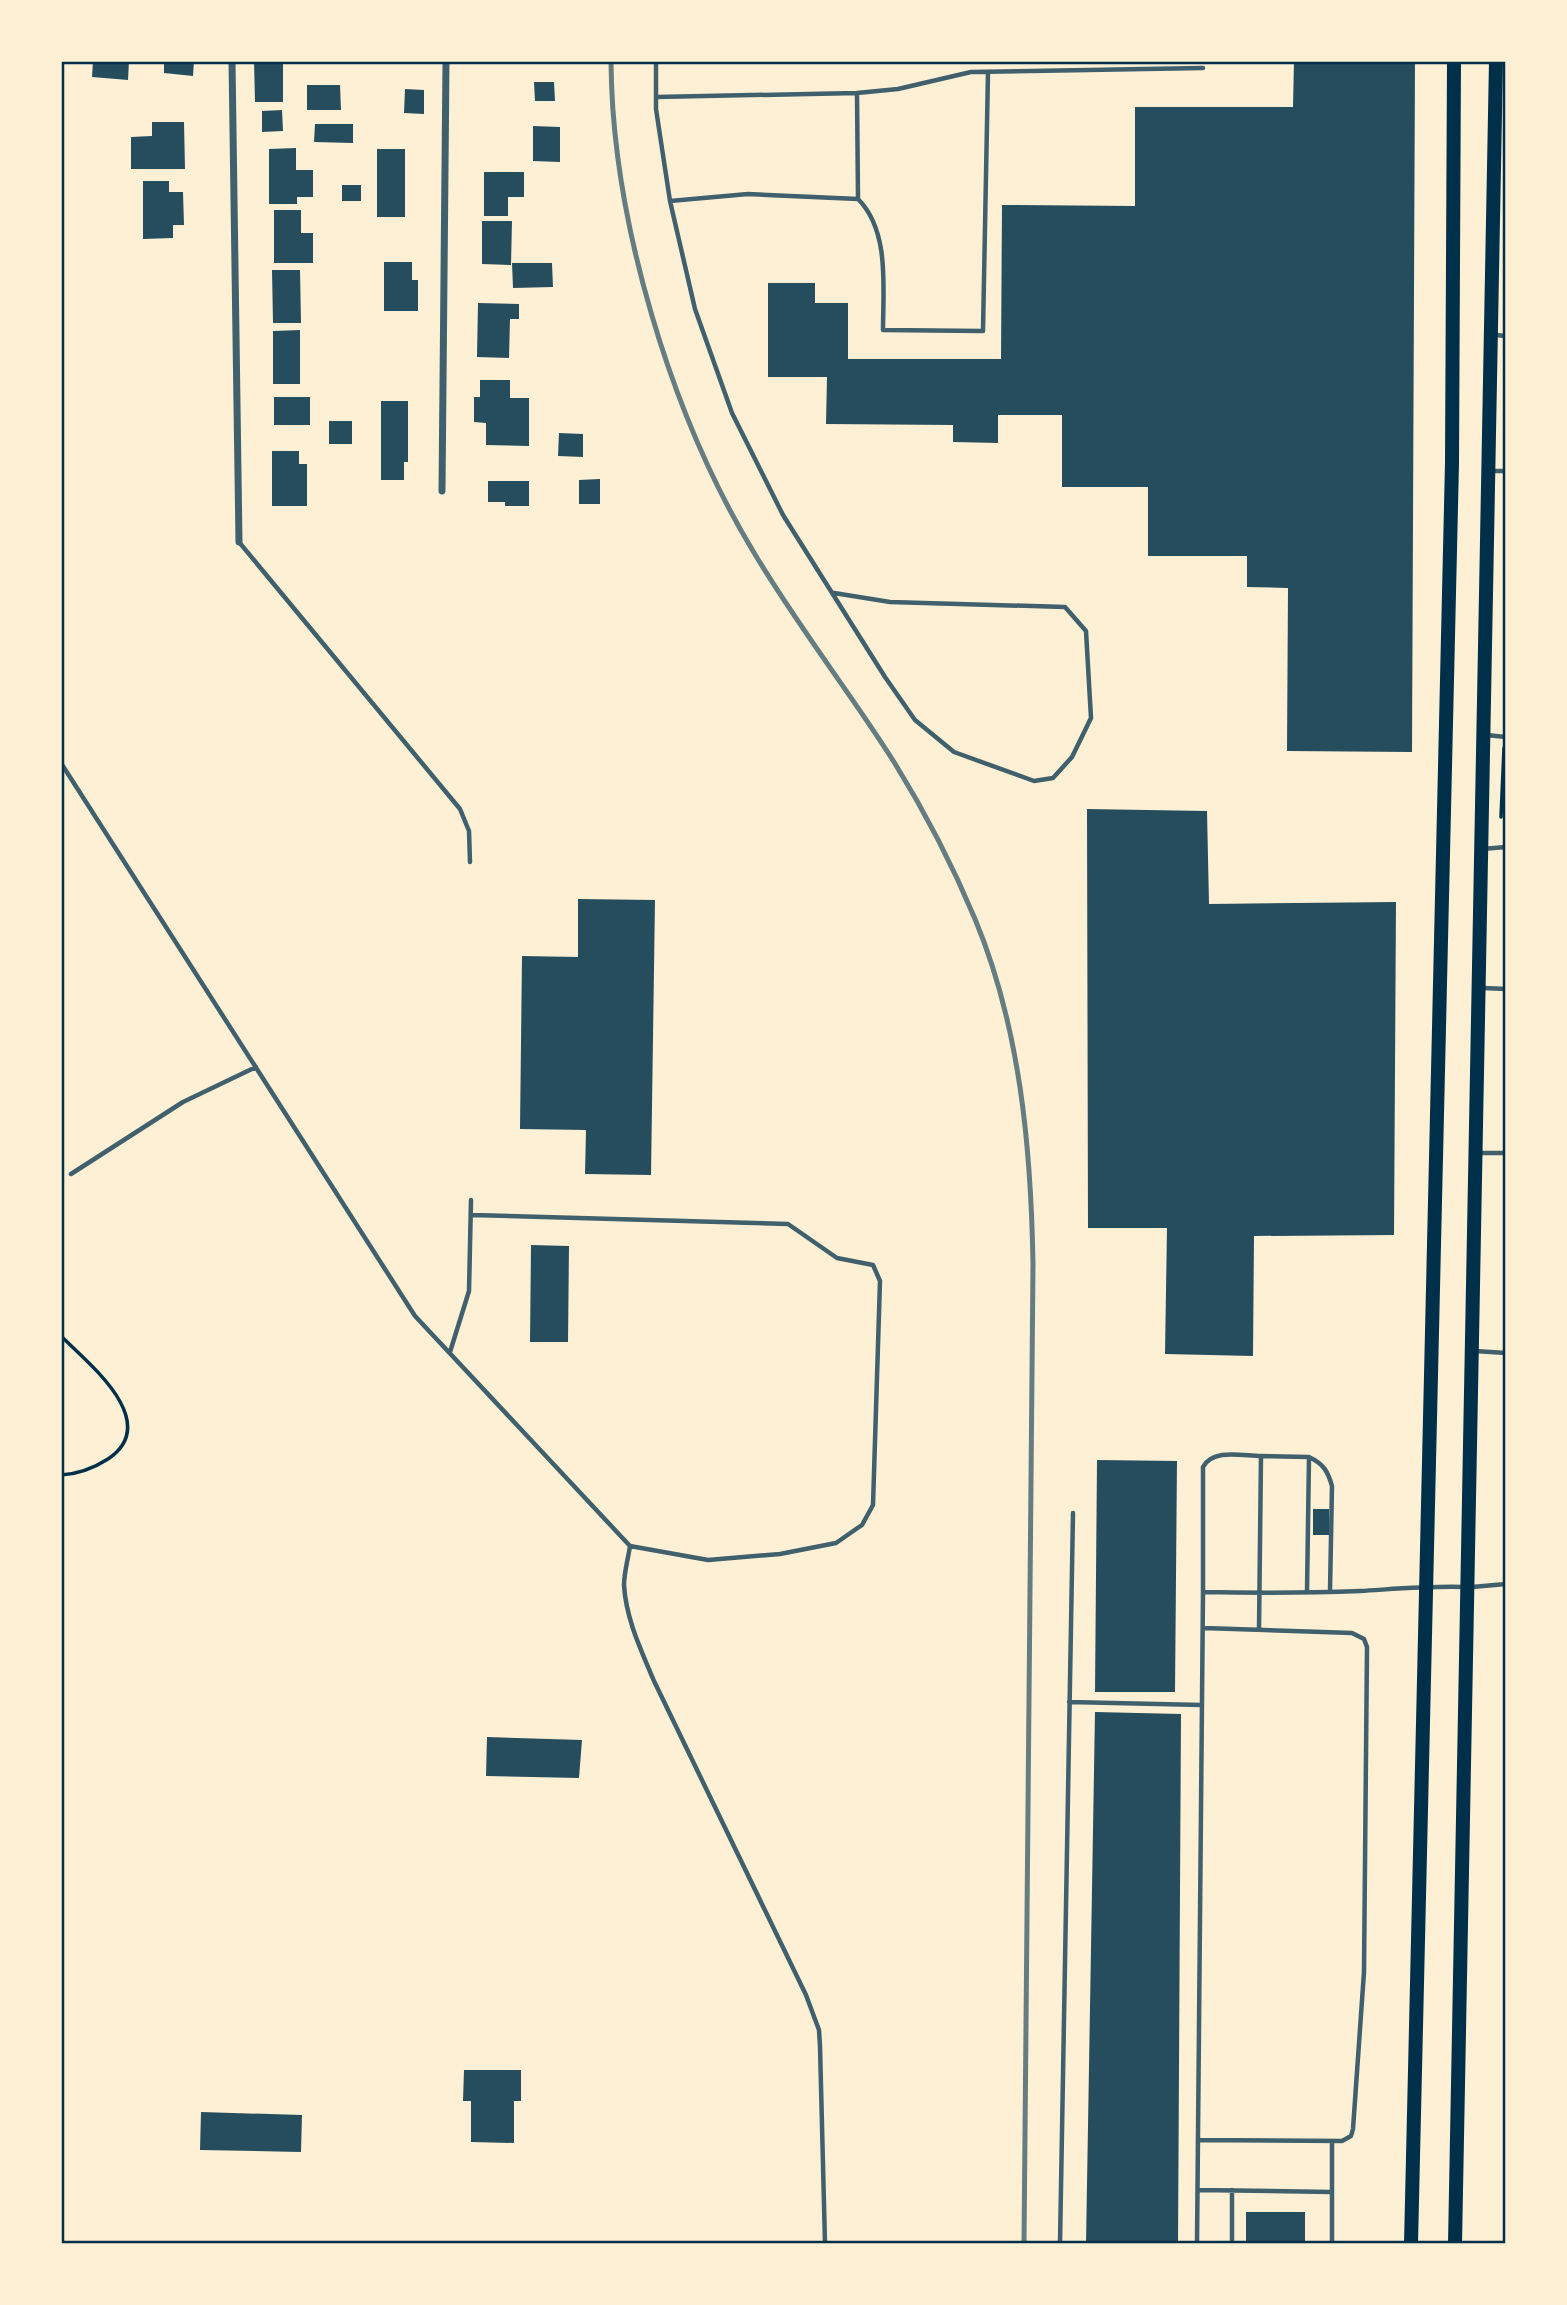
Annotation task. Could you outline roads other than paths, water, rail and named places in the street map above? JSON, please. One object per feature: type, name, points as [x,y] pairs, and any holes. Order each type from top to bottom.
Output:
[{"type":"main road","points":[[1411,2244],[1452,463],[1454,61]]},
{"type":"main road","points":[[1455,2244],[1488,471],[1498,335],[1500,141],[1496,61]]},
{"type":"street","points":[[232,61],[239,542]]},
{"type":"street","points":[[442,491],[446,61]]},
{"type":"lane","points":[[656,61],[656,97],[670,201],[695,309],[733,413],[783,515],[915,720],[954,752],[1034,781],[1053,778],[1072,757],[1091,719],[1086,631],[1065,607],[890,602],[834,593]]},
{"type":"lane","points":[[656,97],[857,93],[898,89],[971,72],[1203,68]]},
{"type":"lane","points":[[670,201],[748,194],[858,199],[867,208],[875,226],[883,269],[883,330],[983,331],[988,72]]},
{"type":"lane","points":[[857,93],[858,199]]},
{"type":"lane","points":[[1488,471],[1506,471]]},
{"type":"lane","points":[[239,542],[460,810],[469,831],[470,862]]},
{"type":"lane","points":[[1483,735],[1506,737]]},
{"type":"lane","points":[[61,763],[415,1316],[630,1546],[708,1560],[780,1554],[836,1543],[862,1525],[873,1505],[880,1280],[873,1265],[838,1258],[788,1224],[472,1215]]},
{"type":"lane","points":[[1481,849],[1506,847]]},
{"type":"lane","points":[[1478,987],[1506,989]]},
{"type":"lane","points":[[71,1174],[183,1101],[256,1067]]},
{"type":"lane","points":[[1475,1153],[1506,1153]]},
{"type":"lane","points":[[450,1353],[469,1291],[471,1200]]},
{"type":"lane","points":[[1472,1351],[1506,1353]]},
{"type":"lane","points":[[1197,2244],[1203,1467],[1206,1461],[1216,1455],[1310,1457],[1327,1470],[1332,1486],[1330,1591]]},
{"type":"lane","points":[[1259,1629],[1261,1456]]},
{"type":"lane","points":[[1307,1592],[1310,1457]]},
{"type":"lane","points":[[1060,2244],[1073,1513]]},
{"type":"lane","points":[[630,1546],[624,1582],[634,1634],[654,1681],[806,1995],[819,2030],[825,2244]]},
{"type":"lane","points":[[1203,1591],[1307,1592],[1506,1584]]},
{"type":"lane","points":[[1198,2140],[1342,2141],[1351,2136],[1364,1968],[1367,1647],[1364,1639],[1352,1633],[1203,1628]]},
{"type":"lane","points":[[1069,1702],[1202,1705]]},
{"type":"lane","points":[[1332,2141],[1332,2244]]},
{"type":"lane","points":[[1198,2190],[1332,2192]]},
{"type":"lane","points":[[1232,2190],[1232,2244]]},
{"type":"railway","points":[[611,61],[614,122],[622,186],[635,250],[672,378],[696,439],[723,497],[753,551],[894,762],[937,839],[975,919],[1003,1002],[1013,1045],[1026,1132],[1033,1264],[1024,2244]]}]
